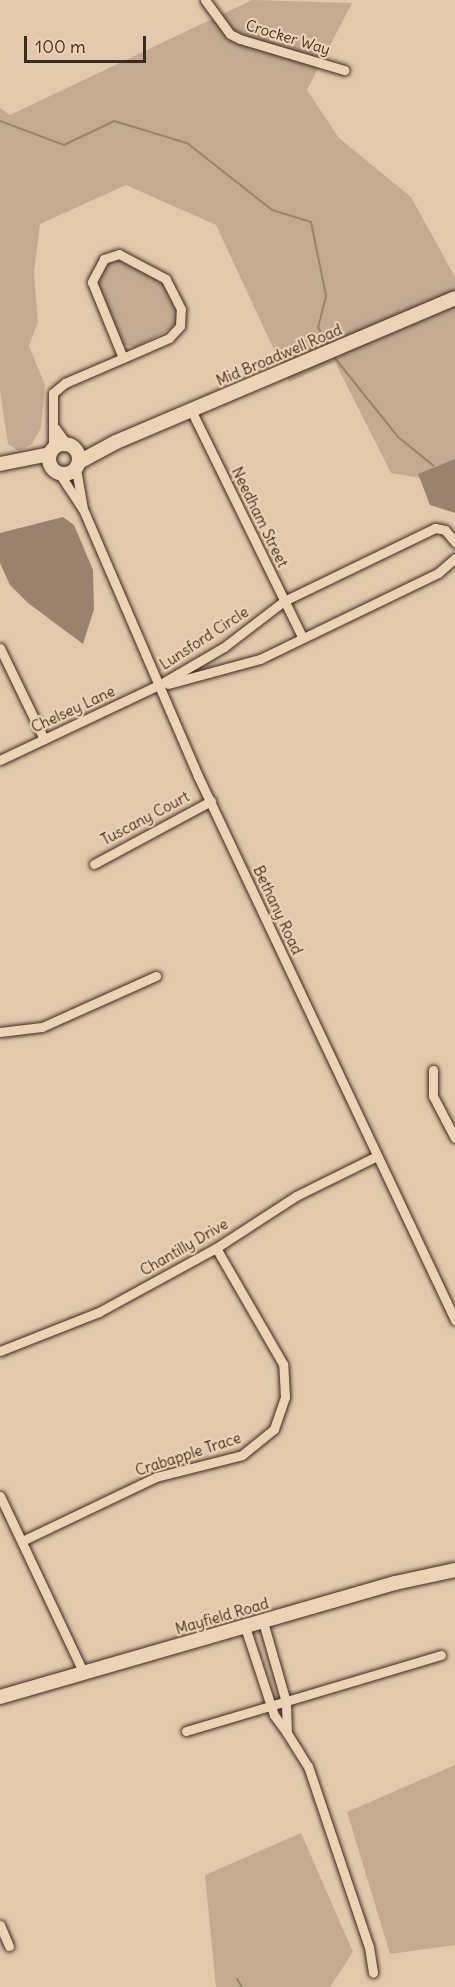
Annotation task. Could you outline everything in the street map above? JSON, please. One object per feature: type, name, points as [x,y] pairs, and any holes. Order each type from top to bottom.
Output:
[{"type":"street","name":"Crocker Way","points":[[205,0],[235,36],[344,70]]},
{"type":"street","points":[[119,254],[166,279],[181,317],[169,338],[123,358],[92,282],[104,259],[119,254]]},
{"type":"street","name":"Mid Broadwell Road","points":[[59,455],[77,466],[116,442],[455,298]]},
{"type":"street","name":"Bethany Road","points":[[123,358],[53,393],[59,455],[210,801],[454,1315]]},
{"type":"street","name":"Needham Street","points":[[191,410],[302,638]]},
{"type":"street","name":"Mid Broadwell Road","points":[[0,464],[59,455],[116,442]]},
{"type":"street","points":[[59,455],[77,466]]},
{"type":"street","name":"Bethany Road","points":[[77,466],[83,509]]},
{"type":"street","name":"Lunsford Circle","points":[[159,685],[224,647],[284,601],[435,528],[445,530],[455,542]]},
{"type":"street","name":"Lunsford Circle","points":[[159,685],[230,670],[438,573],[455,558]]},
{"type":"street","points":[[0,648],[44,739]]},
{"type":"street","name":"Chelsey Lane","points":[[0,760],[159,685]]},
{"type":"street","name":"Tuscany Court","points":[[94,864],[210,801]]},
{"type":"street","points":[[0,1032],[42,1027],[156,976]]},
{"type":"street","points":[[433,1070],[433,1096],[455,1138]]},
{"type":"street","name":"Chantilly Drive","points":[[0,1351],[99,1312],[216,1248],[296,1196],[377,1156]]},
{"type":"street","name":"Crabapple Trace","points":[[22,1541],[156,1477],[242,1455],[273,1429],[285,1397],[283,1364],[216,1248]]},
{"type":"street","points":[[0,1496],[84,1674]]},
{"type":"street","name":"Mayfield Road","points":[[0,1697],[455,1570]]},
{"type":"street","points":[[263,1622],[286,1702],[287,1733]]},
{"type":"street","points":[[245,1627],[271,1706],[308,1766],[369,1947],[373,1973]]},
{"type":"street","points":[[186,1731],[441,1655]]},
{"type":"street","points":[[0,1925],[9,1946]]},
{"type":"shaded area","points":[[252,0],[352,3],[307,90],[339,138],[411,197],[455,277],[455,484],[391,473],[335,362],[289,382],[216,225],[126,185],[40,224],[34,273],[38,322],[29,346],[45,385],[41,428],[32,444],[19,451],[8,444],[0,391],[0,108],[10,115]]},
{"type":"shaded area","points":[[118,260],[162,282],[176,307],[176,322],[170,329],[136,347],[123,345],[97,283],[104,266]]},
{"type":"shaded area","points":[[455,459],[455,513],[430,505],[418,474]]},
{"type":"shaded area","points":[[63,517],[74,525],[93,570],[94,609],[83,644],[28,603],[10,585],[0,563],[0,533]]},
{"type":"shaded area","points":[[455,1765],[455,1945],[390,1954],[347,1812]]},
{"type":"shaded area","points":[[301,1833],[353,1952],[330,1987],[216,1987],[205,1875]]},
{"type":"waterway","points":[[0,121],[64,145],[114,121],[187,143],[272,210],[311,222],[326,296],[318,327],[327,345]]},
{"type":"waterway","points":[[334,357],[398,437],[434,466]]},
{"type":"waterway","points":[[237,1979],[242,1987]]}]
